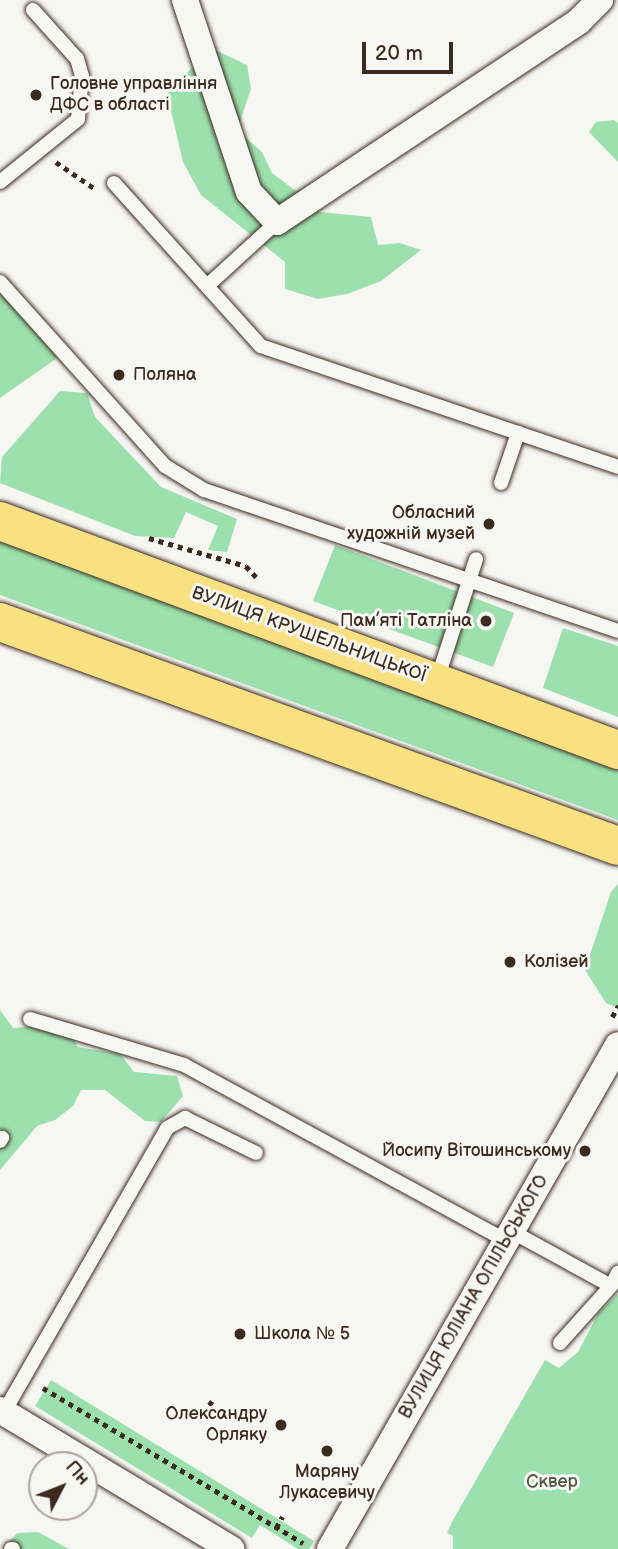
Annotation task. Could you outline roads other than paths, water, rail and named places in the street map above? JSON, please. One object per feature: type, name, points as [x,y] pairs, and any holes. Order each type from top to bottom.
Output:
[{"type":"main road","name":"ВУЛИЦЯ КРУШЕЛЬНИЦЬКОЇ","points":[[0,521],[618,750]]},
{"type":"main road","points":[[0,622],[618,846]]},
{"type":"street","points":[[185,0],[249,192],[277,222],[579,21],[600,0]]},
{"type":"street","name":"ВУЛИЦЯ ЮЛІАНА ОПІЛЬСЬКОГО","points":[[330,1549],[618,1045]]},
{"type":"street","points":[[2,1411],[231,1549]]},
{"type":"lane","points":[[0,182],[78,119],[82,76],[77,59],[33,10]]},
{"type":"lane","points":[[114,183],[261,346],[618,467]]},
{"type":"lane","points":[[207,286],[277,222]]},
{"type":"lane","points":[[0,282],[165,467],[204,490],[618,631]]},
{"type":"lane","points":[[501,482],[517,433]]},
{"type":"lane","points":[[436,682],[476,559]]},
{"type":"lane","points":[[30,1019],[184,1065],[508,1235],[614,1279],[560,1343]]},
{"type":"lane","points":[[2,1411],[167,1128],[185,1118],[256,1153]]},
{"type":"place","name":"Головне управління ДФС в області","points":[[36,95]]},
{"type":"place","name":"Поляна","points":[[119,375]]},
{"type":"place","name":"Обласний художній музей","points":[[489,524]]},
{"type":"place","name":"Пам’яті Татліна","points":[[486,621]]},
{"type":"place","name":"Колізей","points":[[510,962]]},
{"type":"place","name":"Йосипу Вітошинському","points":[[585,1151]]},
{"type":"place","name":"Школа № 5","points":[[240,1334]]},
{"type":"place","name":"Олександру Орляку","points":[[281,1425]]},
{"type":"place","name":"Маряну Лукасевичу","points":[[327,1451]]},
{"type":"park label","name":"Сквер","points":[[552,1482]]}]
